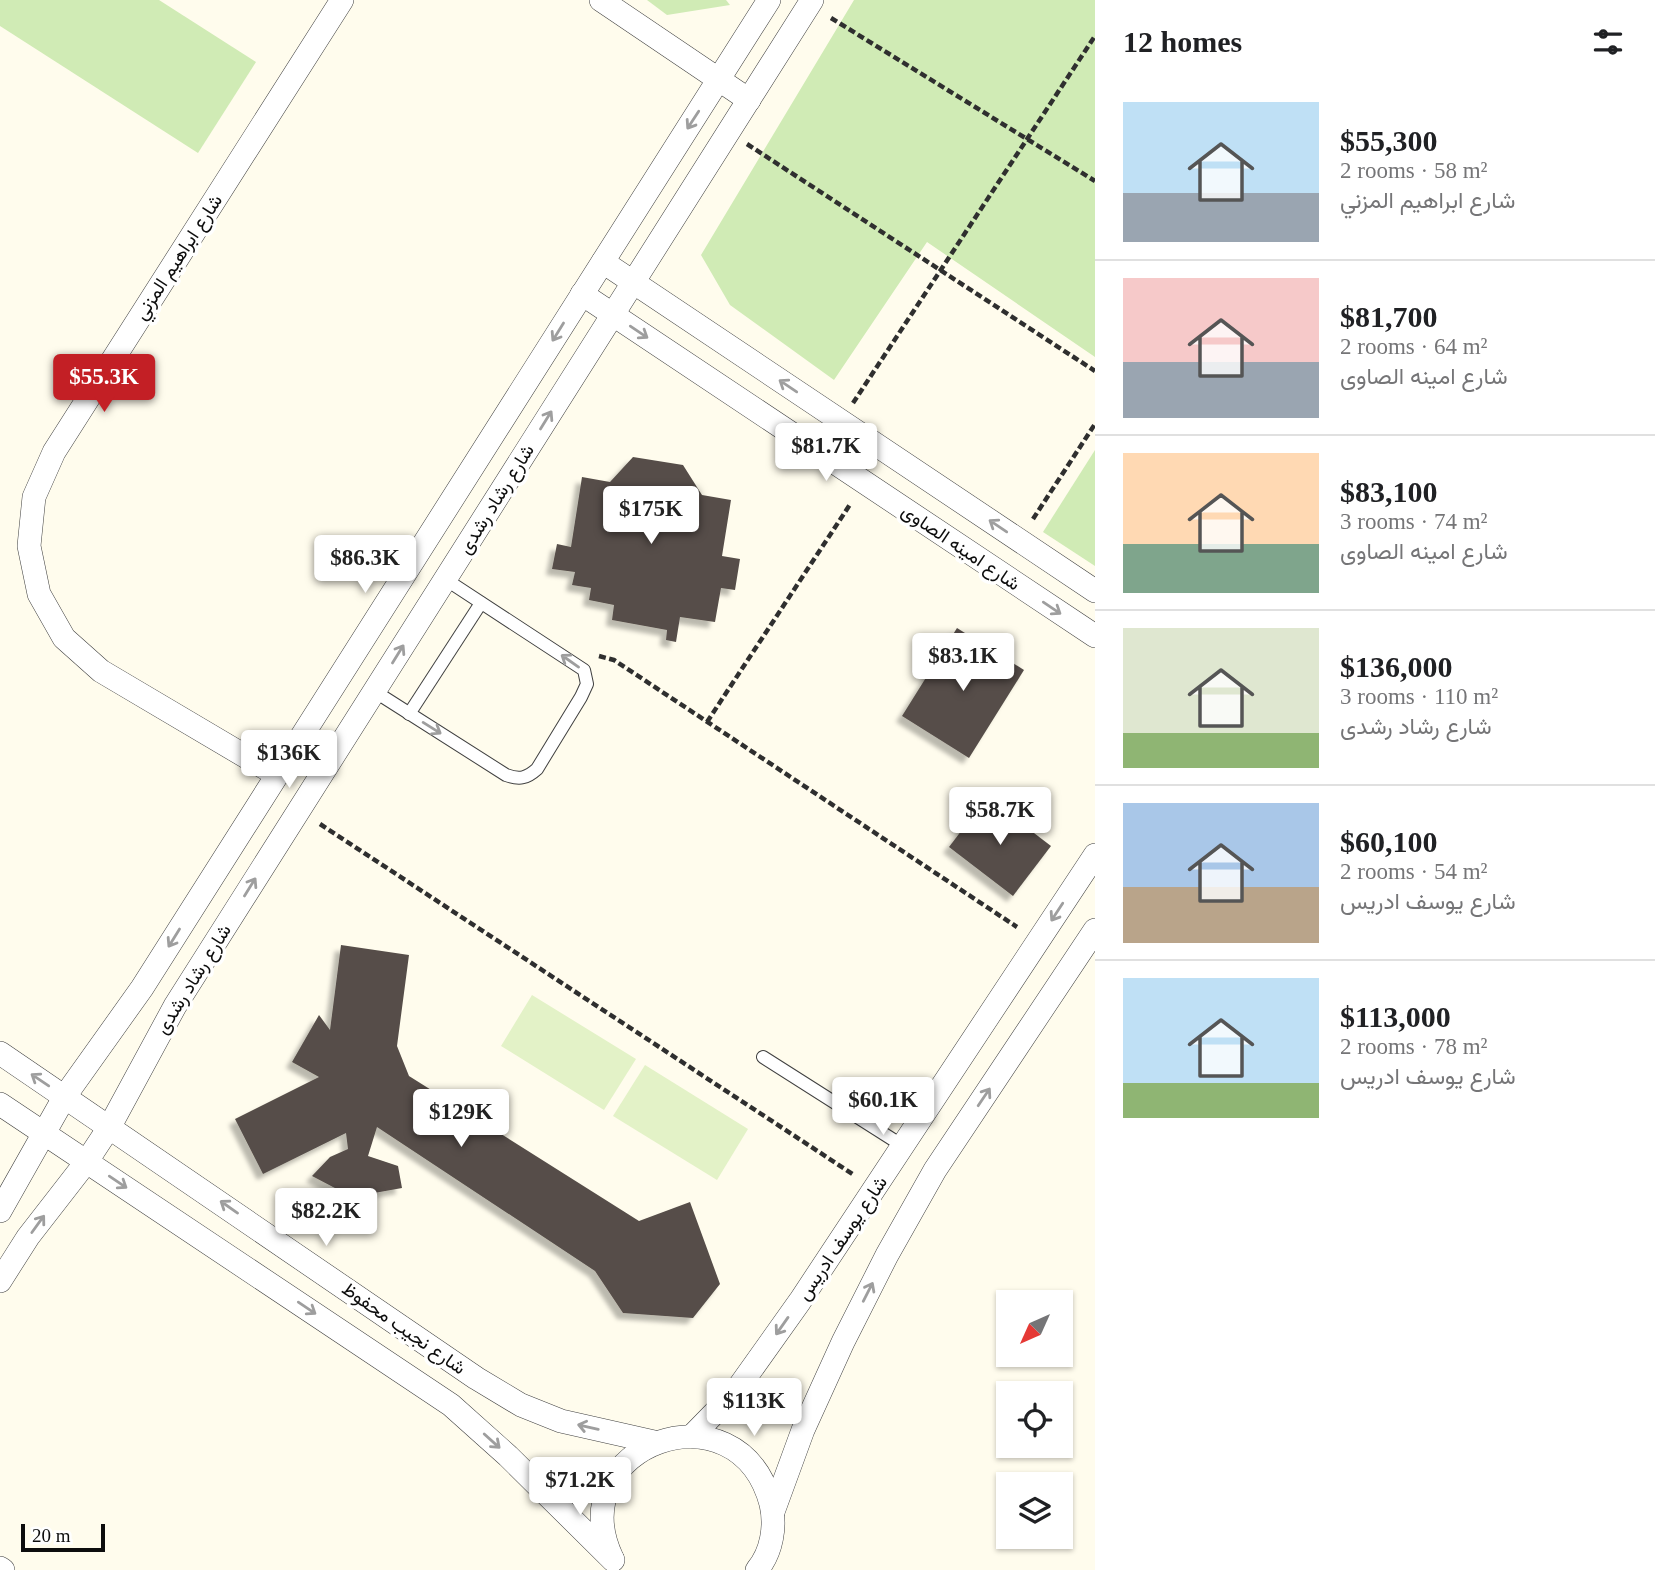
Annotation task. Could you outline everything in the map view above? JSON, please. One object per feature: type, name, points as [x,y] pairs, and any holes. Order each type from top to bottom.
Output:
[{"type":"street","name":"شارع ابراهيم المزني","points":[[277,775],[101,671],[64,638],[39,594],[29,546],[34,496],[54,452],[342,0]]},
{"type":"street","points":[[601,0],[748,100]]},
{"type":"street","name":"شارع رشاد رشدى","points":[[0,1211],[65,1096],[142,988],[769,0]]},
{"type":"street","name":"شارع رشاد رشدى","points":[[0,1281],[28,1237],[87,1161],[110,1126],[175,1006],[810,2]]},
{"type":"street","name":"شارع امينه الصاوى","points":[[603,262],[1095,591]]},
{"type":"street","name":"شارع امينه الصاوى","points":[[582,294],[1095,636]]},
{"type":"street","points":[[262,800],[296,814]]},
{"type":"street","name":"شارع يوسف ادريس","points":[[692,1436],[736,1391],[800,1300],[1095,855]]},
{"type":"street","points":[[773,1512],[803,1430],[887,1255],[935,1170],[1095,930]]},
{"type":"street","name":"شارع نجيب محفوظ","points":[[0,1053],[476,1378],[521,1405],[561,1421],[654,1443]]},
{"type":"street","name":"شارع نجيب محفوظ","points":[[0,1104],[451,1405],[508,1456],[615,1565]]},
{"type":"street","points":[[615,1565],[604,1541],[602,1521],[604,1502],[611,1483],[622,1466],[637,1452],[673,1437],[692,1436],[712,1440],[734,1450],[753,1466],[766,1488],[773,1512],[773,1530],[760,1568]]},
{"type":"lane","points":[[374,691],[506,775],[517,779],[528,776],[537,769],[581,697],[587,684],[584,670],[445,579]]},
{"type":"lane","points":[[409,714],[481,603]]},
{"type":"lane","points":[[763,1057],[903,1146]]},
{"type":"path","points":[[810,2],[1095,181]]},
{"type":"path","points":[[841,421],[1095,36]]},
{"type":"path","points":[[728,132],[1095,372]]},
{"type":"path","points":[[1019,540],[1095,424]]},
{"type":"path","points":[[707,722],[864,482]]},
{"type":"path","points":[[572,662],[588,655],[614,660],[1039,941]]},
{"type":"path","points":[[296,814],[875,1189]]},
{"type":"green space","points":[[0,0],[159,0],[256,62],[198,153],[0,26]]},
{"type":"green space","points":[[647,0],[726,0],[730,5],[667,15]]},
{"type":"green space","points":[[854,0],[1095,0],[1095,357],[927,242],[834,380],[730,305],[701,255]]},
{"type":"green space","points":[[1095,450],[1095,566],[1043,532]]},
{"type":"green space","points":[[532,995],[636,1059],[604,1110],[501,1046]]},
{"type":"green space","points":[[645,1065],[748,1129],[717,1180],[613,1116]]},
{"type":"building","points":[[633,457],[683,465],[702,495],[731,500],[722,556],[740,559],[735,590],[721,588],[715,622],[680,617],[676,642],[666,640],[667,630],[612,620],[614,605],[589,600],[591,588],[572,585],[575,572],[552,569],[557,544],[571,547],[582,477],[610,482]]},
{"type":"building","points":[[957,628],[1024,670],[969,758],[902,716]]},
{"type":"building","points":[[987,797],[1051,846],[1013,896],[949,847]]},
{"type":"building","points":[[341,945],[409,955],[397,1046],[409,1076],[639,1221],[690,1202],[720,1284],[693,1318],[623,1313],[595,1271],[377,1127],[368,1156],[398,1166],[402,1188],[352,1197],[312,1176],[330,1157],[348,1149],[346,1133],[263,1174],[235,1119],[319,1077],[292,1062],[319,1015],[330,1030]]}]
